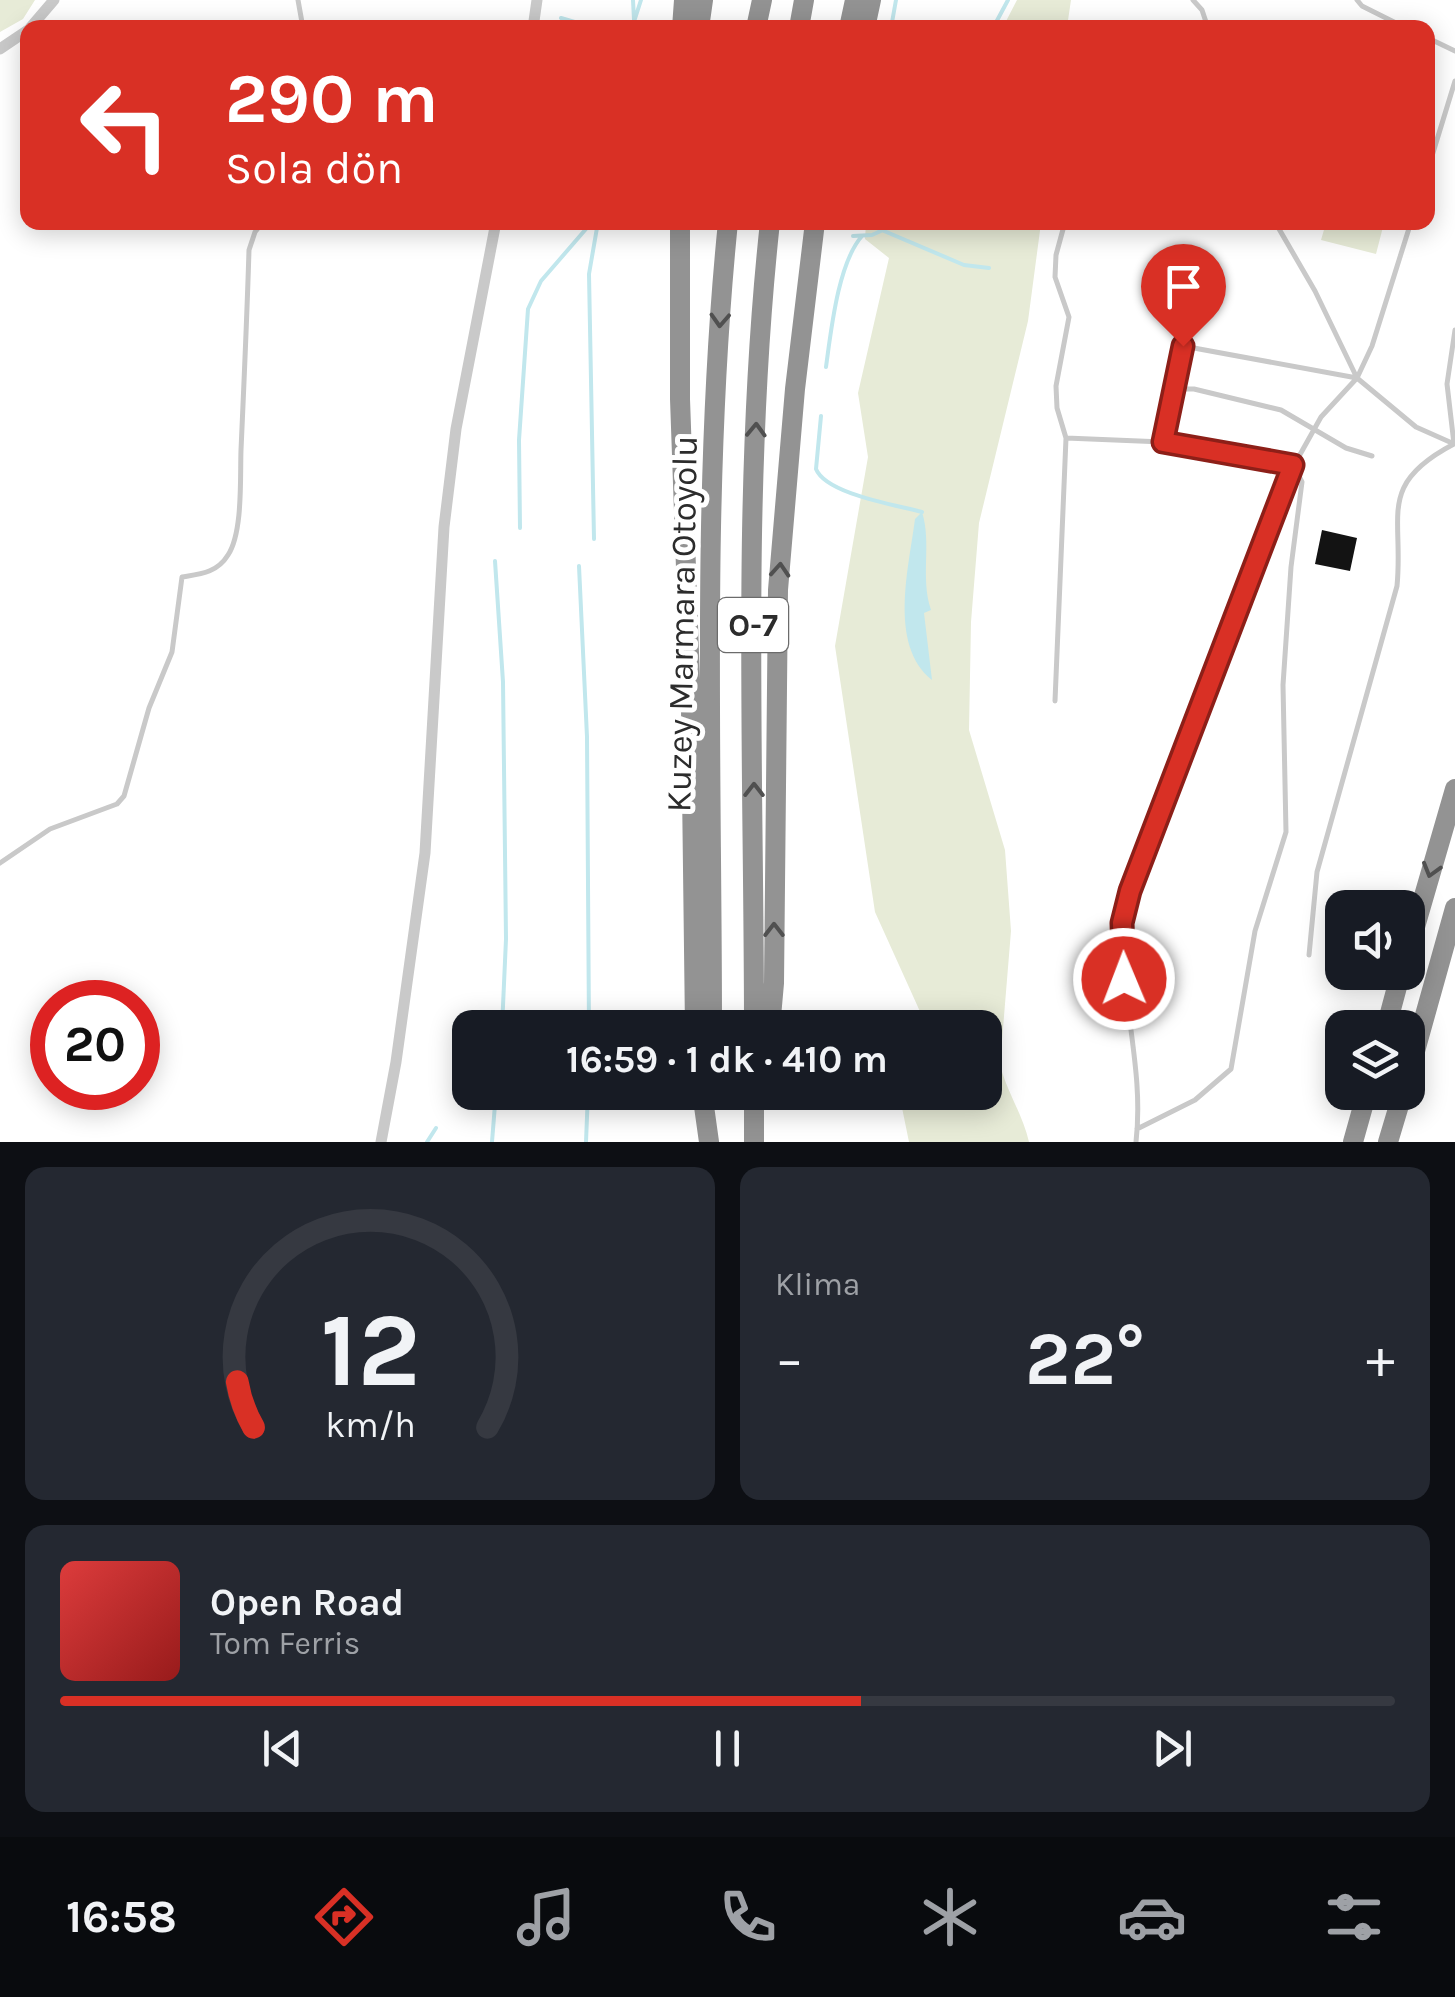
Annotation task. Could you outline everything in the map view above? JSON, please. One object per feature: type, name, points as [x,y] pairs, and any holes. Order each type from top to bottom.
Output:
[{"type":"highway","points":[[671,230],[670,291],[680,358]]},
{"type":"highway","points":[[680,230],[696,1010]]},
{"type":"highway","name":"Kuzey Marmara Otoyolu","points":[[712,1010],[713,525],[721,294],[727,230]]},
{"type":"highway","name":"Kuzey Marmara Otoyolu","points":[[754,1010],[754,494],[769,230]]},
{"type":"highway","points":[[772,1010],[778,590],[790,438],[814,230]]},
{"type":"highway","points":[[1425,892],[1455,789]]},
{"type":"highway","points":[[1425,1015],[1455,908]]},
{"type":"highway","points":[[705,1110],[710,1142]]},
{"type":"highway","points":[[710,1142],[711,1110]]},
{"type":"highway","points":[[754,1110],[754,1142]]},
{"type":"highway","points":[[1354,1142],[1362,1110]]},
{"type":"highway","points":[[1388,1142],[1398,1110]]},
{"type":"street","points":[[37,20],[54,0]]},
{"type":"street","points":[[381,1142],[425,853],[444,527],[456,429],[494,230]]},
{"type":"lane","points":[[1357,0],[1390,20]]},
{"type":"lane","points":[[1435,146],[1455,81]]},
{"type":"lane","points":[[0,863],[50,829],[117,804],[124,796],[149,708],[172,652],[182,576],[207,573],[231,552],[236,538],[250,250],[257,230]]},
{"type":"lane","points":[[1055,702],[1066,438],[1057,408],[1056,386],[1069,317],[1055,277],[1062,230]]},
{"type":"lane","points":[[1280,230],[1315,291],[1357,378],[1416,427],[1455,444]]},
{"type":"lane","points":[[1136,1142],[1138,1084],[1121,959],[1122,923],[1130,891],[1293,465],[1321,417],[1357,378],[1372,346],[1408,230]]},
{"type":"lane","points":[[1455,330],[1447,384],[1455,444]]},
{"type":"lane","points":[[1163,442],[1183,346],[1357,378]]},
{"type":"lane","points":[[1174,395],[1183,389],[1194,390],[1281,410],[1346,448],[1372,456]]},
{"type":"lane","points":[[1066,438],[1163,442],[1293,465]]},
{"type":"lane","points":[[1309,955],[1316,872],[1396,586],[1396,507],[1409,477],[1425,460],[1455,444]]},
{"type":"lane","points":[[1137,1129],[1195,1100],[1231,1069],[1255,932],[1286,832],[1283,685],[1290,567],[1302,482],[1293,465]]},
{"type":"green space","points":[[0,0],[35,0],[23,19],[0,32]]},
{"type":"green space","points":[[1017,0],[1071,0],[1068,20],[1007,20]]},
{"type":"green space","points":[[866,230],[1040,230],[1028,321],[979,523],[971,622],[969,730],[1005,850],[1011,931],[1002,1041],[1002,1010],[919,1010],[875,912],[835,646],[868,457],[858,393],[889,258],[865,239]]},
{"type":"green space","points":[[1324,230],[1382,230],[1376,254],[1321,240]]},
{"type":"green space","points":[[1002,1071],[1029,1142],[909,1142],[902,1110],[1002,1110]]},
{"type":"water","points":[[922,512],[931,610],[924,613],[932,680],[918,665],[906,626],[909,559],[915,519]]},
{"type":"building","points":[[1322,530],[1357,538],[1350,571],[1315,564]]},
{"type":"waterway","points":[[633,0],[634,20]]},
{"type":"waterway","points":[[635,20],[641,0]]},
{"type":"waterway","points":[[892,20],[896,0]]},
{"type":"waterway","points":[[997,20],[1008,0]]},
{"type":"waterway","points":[[561,18],[568,20]]},
{"type":"waterway","points":[[520,528],[519,440],[528,309],[541,281],[585,230]]},
{"type":"waterway","points":[[594,539],[589,274],[597,230]]},
{"type":"waterway","points":[[882,230],[964,265],[989,268]]},
{"type":"waterway","points":[[853,236],[883,230]]},
{"type":"waterway","points":[[826,367],[841,280],[862,236]]},
{"type":"waterway","points":[[821,416],[816,469],[822,478],[847,492],[922,512]]},
{"type":"waterway","points":[[495,561],[503,682],[506,939],[503,1010]]},
{"type":"waterway","points":[[579,566],[587,737],[589,1010]]},
{"type":"waterway","points":[[492,1142],[495,1110]]},
{"type":"waterway","points":[[586,1142],[587,1110]]},
{"type":"waterway","points":[[427,1142],[436,1128]]},
{"type":"route","points":[[1124,979],[1122,923],[1130,891],[1293,465],[1163,442],[1183,346]]}]
